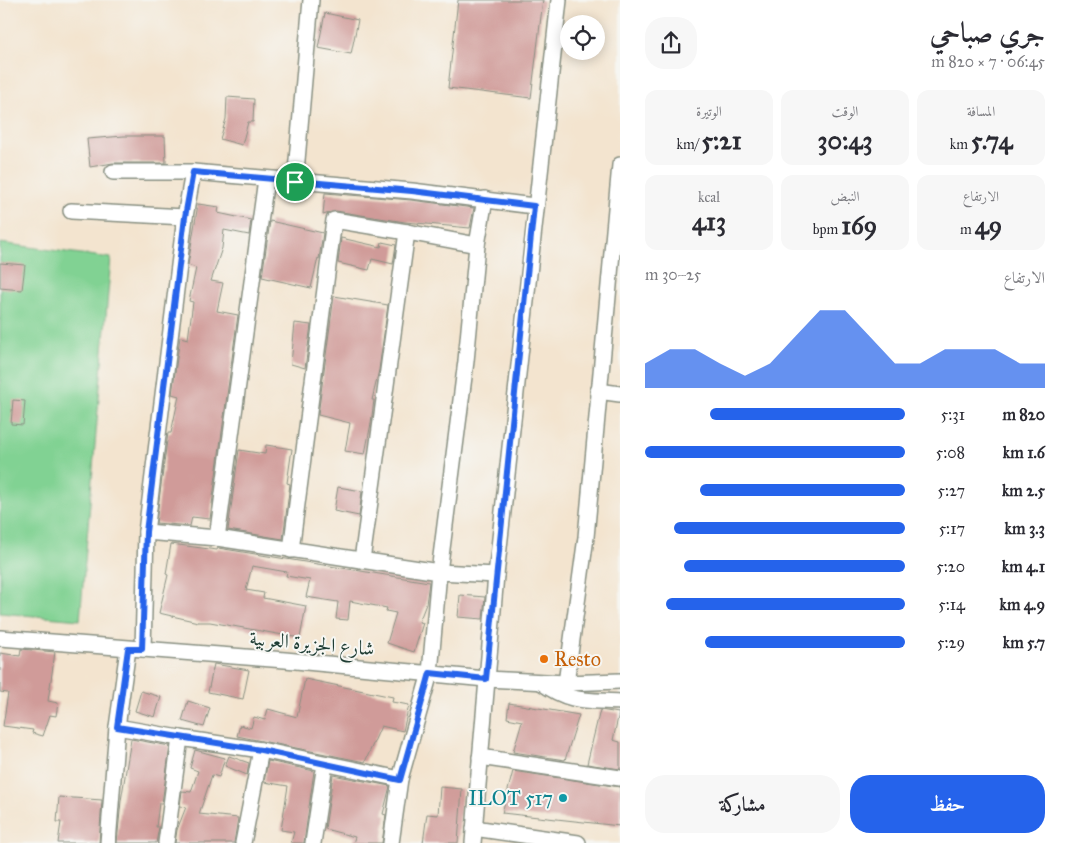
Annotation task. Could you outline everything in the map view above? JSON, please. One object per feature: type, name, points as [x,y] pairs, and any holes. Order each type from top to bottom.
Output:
[{"type":"street","points":[[295,182],[311,0]]},
{"type":"street","points":[[558,0],[534,206],[496,574],[473,836],[578,843]]},
{"type":"street","points":[[566,683],[586,537],[620,165]]},
{"type":"street","points":[[113,172],[155,170],[193,172],[412,191],[534,206]]},
{"type":"street","points":[[108,843],[117,727],[135,649],[146,532],[185,217],[193,172]]},
{"type":"street","points":[[218,538],[266,179]]},
{"type":"street","points":[[391,843],[400,780],[430,673],[439,572],[466,361],[477,245],[485,199]]},
{"type":"street","points":[[71,211],[185,217]]},
{"type":"street","points":[[291,550],[334,220],[477,245]]},
{"type":"street","points":[[362,560],[407,232]]},
{"type":"street","points":[[598,391],[620,394]]},
{"type":"street","points":[[146,532],[218,538],[439,572],[496,574]]},
{"type":"street","name":"شارع الجزيرة العربية","points":[[0,638],[486,679],[566,683],[620,681]]},
{"type":"street","points":[[541,682],[555,693],[569,698],[620,702]]},
{"type":"street","points":[[117,727],[261,750],[400,780]]},
{"type":"street","points":[[166,843],[180,738]]},
{"type":"street","points":[[243,843],[261,750]]},
{"type":"street","points":[[480,757],[620,778]]},
{"type":"street","points":[[313,843],[325,764]]},
{"type":"green space","points":[[0,243],[111,258],[80,620],[0,613]]},
{"type":"building","points":[[458,0],[543,0],[531,98],[448,88]]},
{"type":"building","points":[[325,13],[358,20],[351,54],[318,48]]},
{"type":"building","points":[[227,97],[254,99],[253,122],[248,122],[242,145],[220,139],[226,119]]},
{"type":"building","points":[[124,136],[165,136],[166,163],[113,163],[90,167],[87,139]]},
{"type":"building","points":[[325,193],[411,200],[474,208],[470,228],[405,222],[336,211],[323,215]]},
{"type":"building","points":[[198,204],[219,207],[218,213],[251,220],[249,235],[224,230],[222,248],[211,281],[223,283],[217,311],[238,315],[210,519],[192,517],[190,526],[156,523],[168,433],[171,433],[179,396],[172,394],[180,337],[188,339],[193,302],[189,301],[196,268],[188,265]]},
{"type":"building","points":[[270,221],[323,233],[319,259],[311,288],[262,277]]},
{"type":"building","points":[[341,238],[381,247],[382,242],[396,245],[393,264],[372,259],[369,270],[338,263]]},
{"type":"building","points":[[0,263],[25,265],[22,290],[0,288]]},
{"type":"building","points":[[334,296],[388,305],[365,454],[345,451],[350,423],[318,415]]},
{"type":"building","points":[[295,323],[311,325],[305,368],[291,364]]},
{"type":"building","points":[[13,400],[25,401],[23,425],[11,424]]},
{"type":"building","points":[[266,445],[292,449],[287,483],[290,484],[283,539],[228,530],[239,450],[265,454]]},
{"type":"building","points":[[338,487],[362,491],[359,516],[334,511]]},
{"type":"building","points":[[171,544],[217,550],[218,548],[429,582],[426,604],[419,622],[423,623],[414,652],[387,643],[396,613],[386,611],[387,608],[350,601],[348,620],[336,619],[338,602],[306,597],[310,580],[286,576],[287,572],[252,566],[246,590],[264,593],[263,598],[306,606],[300,638],[210,622],[198,622],[159,613],[168,575],[166,574]]},
{"type":"building","points":[[460,595],[485,597],[483,619],[458,617]]},
{"type":"building","points":[[21,649],[55,652],[48,701],[58,703],[56,716],[50,715],[43,736],[32,733],[33,730],[3,726],[8,693],[0,692],[0,653],[20,656]]},
{"type":"building","points":[[214,664],[249,670],[243,699],[208,692]]},
{"type":"building","points":[[305,679],[393,697],[392,702],[409,705],[403,731],[381,726],[365,762],[237,736],[240,725],[251,728],[254,717],[265,720],[268,709],[297,717]]},
{"type":"building","points":[[141,691],[161,697],[155,717],[135,711]]},
{"type":"building","points":[[188,701],[210,708],[204,727],[182,721]]},
{"type":"building","points":[[509,703],[579,715],[565,760],[513,752],[522,721],[507,718]]},
{"type":"building","points":[[600,710],[619,713],[613,740],[620,742],[620,769],[587,764]]},
{"type":"building","points":[[131,739],[170,746],[162,803],[159,803],[156,827],[159,827],[156,843],[117,843],[121,801]]},
{"type":"building","points":[[195,750],[225,758],[219,777],[212,775],[199,814],[238,818],[234,843],[175,843],[177,830],[186,807],[180,806],[182,791],[191,792],[198,771],[190,768]]},
{"type":"building","points":[[229,756],[249,763],[247,775],[225,766]]},
{"type":"building","points":[[268,761],[314,771],[304,843],[291,843],[294,832],[281,830],[288,786],[264,782]]},
{"type":"building","name":"ILOT 517","points":[[513,771],[620,787],[620,826],[502,813]]},
{"type":"building","points":[[333,775],[390,786],[383,814],[386,815],[382,843],[353,843],[355,837],[325,829]]},
{"type":"building","points":[[440,787],[462,789],[458,843],[423,843],[427,814],[438,815]]},
{"type":"building","points":[[59,797],[102,800],[99,843],[58,843],[61,822],[57,822]]},
{"type":"place","name":"Resto","points":[[544,659]]},
{"type":"place","name":"ILOT 517","points":[[563,798]]},
{"type":"route","points":[[193,172],[295,182],[412,191],[534,206],[486,679],[430,673],[400,780],[261,750],[117,727],[128,649],[142,649],[146,532],[185,217],[193,172]]}]
